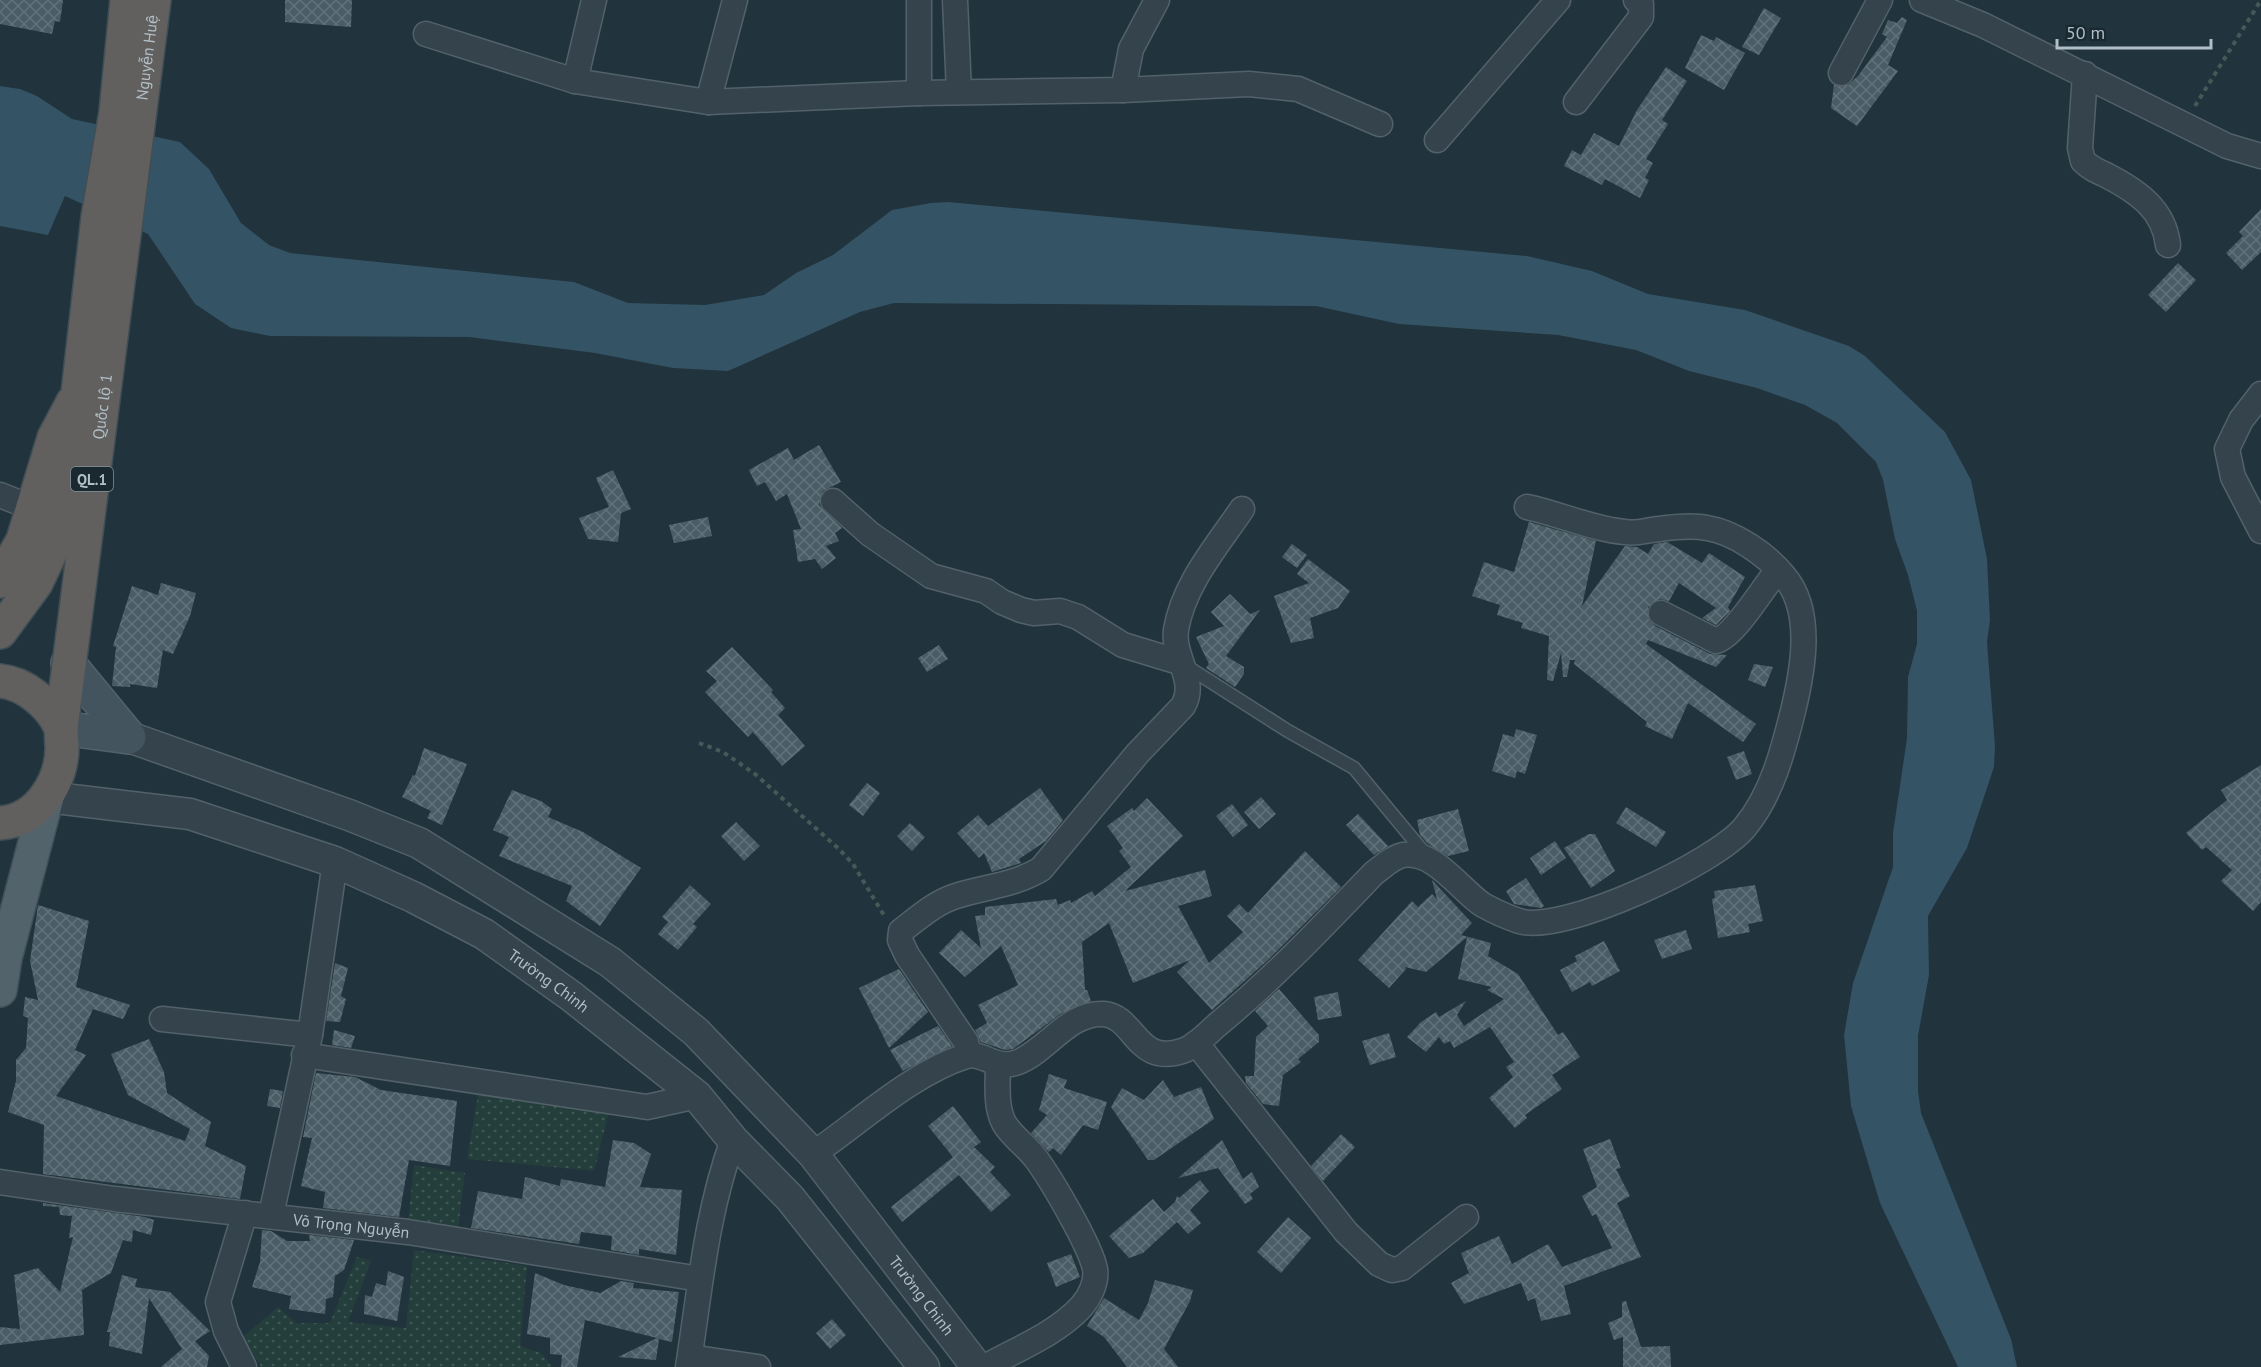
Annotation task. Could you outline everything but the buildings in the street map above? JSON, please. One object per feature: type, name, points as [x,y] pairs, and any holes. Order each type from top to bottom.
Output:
[{"type":"highway","name":"Nguyễn Huệ","points":[[127,0],[128,114]]},
{"type":"highway","name":"Nguyễn Huệ","points":[[128,114],[154,0]]},
{"type":"highway","name":"QL.1","points":[[111,223],[128,114]]},
{"type":"highway","name":"Quốc lộ 1","points":[[0,632],[36,583],[57,537],[76,446],[78,393],[111,223]]},
{"type":"highway","name":"Quốc lộ 1","points":[[61,728],[111,223]]},
{"type":"highway","points":[[0,580],[23,540],[35,509],[54,438],[78,393]]},
{"type":"highway","points":[[0,681],[30,692],[47,708],[61,728]]},
{"type":"highway","name":"QL.1","points":[[2,824],[29,813],[47,797],[58,776],[62,753],[61,728]]},
{"type":"main road","points":[[68,663],[129,737]]},
{"type":"main road","points":[[61,728],[129,737]]},
{"type":"main road","points":[[0,990],[3,953],[47,797]]},
{"type":"street","points":[[575,81],[594,0]]},
{"type":"street","points":[[708,102],[735,0]]},
{"type":"street","points":[[919,0],[919,93]]},
{"type":"street","points":[[955,0],[959,92]]},
{"type":"street","points":[[1123,90],[1131,49],[1157,0]]},
{"type":"street","points":[[1437,140],[1493,72],[1554,8],[1558,0]]},
{"type":"street","points":[[1576,102],[1641,17],[1641,3],[1636,0]]},
{"type":"street","points":[[1841,73],[1880,0]]},
{"type":"street","points":[[1922,0],[1983,25],[2227,146],[2261,156]]},
{"type":"street","points":[[426,34],[575,81],[708,102],[919,93],[1123,90],[1249,84],[1298,89],[1380,124]]},
{"type":"street","points":[[2085,74],[2080,148],[2083,161],[2133,192],[2160,215],[2166,227],[2168,245]]},
{"type":"street","points":[[2261,394],[2241,420],[2227,449],[2233,477],[2261,531]]},
{"type":"street","points":[[0,495],[35,509]]},
{"type":"street","points":[[833,501],[870,534],[931,576],[986,591],[1002,602],[1021,610],[1034,613],[1060,611],[1078,617],[1123,645],[1179,662]]},
{"type":"street","points":[[813,1154],[930,1072],[969,1054],[998,1064],[1019,1062],[1072,1022],[1091,1015],[1106,1014],[1118,1021],[1150,1052],[1167,1054],[1187,1049],[1232,1013],[1374,873],[1392,860],[1404,855],[1435,865],[1483,904],[1520,921],[1540,923],[1562,920],[1632,893],[1707,858],[1731,843],[1759,807],[1771,782],[1782,751],[1800,681],[1803,640],[1800,609],[1792,587],[1778,570],[1749,546],[1709,528],[1628,533],[1600,528],[1559,513],[1527,507]]},
{"type":"street","points":[[969,1054],[966,1042],[907,955],[900,940],[901,931],[941,902],[1020,879],[1041,870],[1138,753],[1183,705],[1189,686],[1179,662],[1176,633],[1182,606],[1189,590],[1242,509]]},
{"type":"street","points":[[1661,613],[1716,641],[1721,640],[1737,626],[1778,570]]},
{"type":"street","name":"Trường Chinh","points":[[129,737],[349,815],[419,843],[610,962],[696,1032],[813,1154],[977,1367]]},
{"type":"street","name":"Trường Chinh","points":[[47,797],[190,814],[335,862],[413,897],[484,934],[571,996],[697,1096],[733,1140],[790,1198],[924,1367]]},
{"type":"street","points":[[271,1215],[307,1045],[335,862],[349,815]]},
{"type":"street","points":[[162,1019],[647,1107],[697,1096]]},
{"type":"street","points":[[1196,1043],[1346,1232],[1379,1264],[1392,1270],[1402,1268],[1466,1217]]},
{"type":"street","points":[[985,1367],[1048,1332],[1074,1314],[1089,1296],[1095,1282],[1091,1259],[1053,1186],[1036,1159],[1004,1123],[998,1100],[998,1064]]},
{"type":"street","points":[[758,1367],[689,1362],[713,1203],[733,1140],[767,1105]]},
{"type":"street","name":"Võ Trọng Nguyễn","points":[[0,1182],[115,1199],[271,1215],[477,1243],[700,1279]]},
{"type":"street","points":[[244,1213],[218,1302],[226,1331],[244,1367]]},
{"type":"lane","points":[[1179,662],[1288,731],[1354,768],[1435,865]]},
{"type":"path","points":[[2184,124],[2261,0]]},
{"type":"path","points":[[699,743],[723,752],[755,774],[838,848],[853,864],[882,914],[901,931]]},
{"type":"green space","points":[[479,1090],[610,1108],[594,1171],[467,1159]]},
{"type":"green space","points":[[414,1165],[465,1173],[458,1228],[408,1221]]},
{"type":"green space","points":[[414,1250],[527,1266],[520,1346],[541,1353],[552,1367],[261,1367],[243,1337],[278,1307],[296,1323],[330,1323],[357,1257],[371,1261],[348,1322],[406,1328]]},
{"type":"water","points":[[0,86],[20,89],[37,96],[72,119],[180,142],[209,169],[241,223],[269,245],[290,253],[574,282],[628,303],[705,305],[764,295],[796,273],[833,255],[892,210],[948,202],[1527,256],[1592,271],[1648,294],[1745,310],[1849,346],[1865,356],[1945,432],[1971,480],[1987,559],[1990,620],[1987,642],[1995,746],[1994,767],[1967,848],[1928,916],[1929,975],[1918,1036],[1918,1091],[1921,1113],[2011,1339],[2017,1367],[1958,1367],[1880,1203],[1851,1106],[1844,1035],[1853,983],[1893,867],[1893,833],[1907,738],[1908,677],[1917,644],[1917,611],[1908,575],[1895,539],[1883,480],[1876,462],[1837,423],[1805,405],[1757,388],[1689,371],[1636,350],[1558,335],[1399,324],[1316,306],[894,303],[860,312],[728,371],[673,368],[595,353],[469,337],[270,336],[231,328],[195,304],[148,234],[65,196],[48,235],[0,226]]}]
